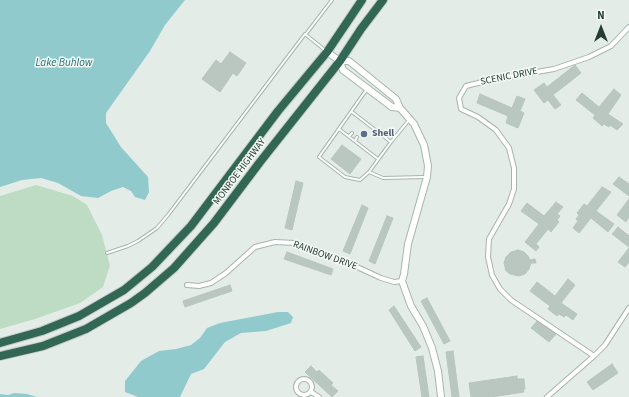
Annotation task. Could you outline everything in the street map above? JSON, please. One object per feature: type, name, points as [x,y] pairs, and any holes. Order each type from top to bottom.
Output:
[{"type":"highway","name":"MONROE HIGHWAY","points":[[0,343],[42,331],[79,316],[124,290],[152,267],[191,226],[278,111],[327,52],[362,0]]},
{"type":"highway","name":"MONROE HIGHWAY","points":[[0,356],[43,346],[86,329],[115,313],[145,293],[160,280],[190,252],[214,223],[340,61],[361,29],[383,0]]},
{"type":"street","name":"SCENIC DRIVE","points":[[594,356],[512,300],[500,289],[492,275],[488,257],[489,239],[509,204],[514,189],[514,168],[509,148],[496,130],[478,117],[461,109],[459,98],[466,86],[490,80],[554,69],[589,57],[611,46],[629,27]]},
{"type":"street","points":[[327,52],[340,61],[348,61],[396,99],[400,108],[414,124],[424,145],[428,166],[427,177],[408,244],[402,281],[411,306],[423,326],[432,348],[438,371],[441,397]]},
{"type":"street","points":[[340,61],[343,70],[392,107],[400,108]]},
{"type":"street","name":"RAINBOW DRIVE","points":[[187,285],[199,286],[210,282],[226,273],[255,248],[269,243],[284,242],[295,243],[342,260],[381,278],[394,282],[402,281]]},
{"type":"street","points":[[547,397],[605,345],[629,308]]},
{"type":"street","points":[[302,379],[308,380],[312,384],[311,392],[306,395],[300,394],[296,388],[298,382],[302,379]]},
{"type":"street","points":[[311,392],[319,397]]},
{"type":"lane","points":[[107,253],[128,246],[143,238],[157,228],[168,216],[332,0]]},
{"type":"lane","points":[[306,34],[327,52]]},
{"type":"lane","points":[[368,88],[319,157],[345,177],[360,180],[369,172],[410,118]]},
{"type":"lane","points":[[352,112],[391,142]]},
{"type":"lane","points":[[359,123],[361,119]]},
{"type":"lane","points":[[339,129],[378,159]]},
{"type":"lane","points":[[349,136],[352,133]]},
{"type":"lane","points":[[355,141],[358,138]]},
{"type":"lane","points":[[369,172],[383,178],[427,177]]},
{"type":"green space","points":[[36,185],[73,196],[87,205],[102,235],[110,266],[103,287],[80,303],[35,319],[0,329],[0,196]]},
{"type":"water","name":"Lake Buhlow","points":[[0,0],[185,0],[165,25],[150,51],[106,113],[106,123],[121,147],[148,177],[149,192],[145,200],[135,197],[131,191],[123,187],[98,198],[81,196],[58,183],[41,178],[22,180],[0,187]]},
{"type":"water","points":[[278,312],[288,312],[293,317],[291,323],[266,331],[241,333],[225,342],[204,369],[191,374],[180,397],[138,397],[125,392],[125,381],[141,361],[159,351],[191,345],[200,338],[207,328],[220,323]]},
{"type":"water","points":[[14,393],[27,394],[37,397],[0,397],[0,394],[8,395]]},
{"type":"building","points":[[230,52],[246,63],[237,76],[233,73],[220,92],[202,79],[216,60],[221,64]]},
{"type":"building","points":[[575,65],[581,73],[553,95],[561,105],[555,109],[548,100],[544,103],[534,90],[544,83],[547,87]]},
{"type":"building","points":[[614,89],[621,95],[608,114],[623,124],[617,130],[610,125],[609,127],[604,124],[602,126],[593,118],[595,115],[576,100],[582,93],[599,107]]},
{"type":"building","points":[[480,94],[512,108],[517,96],[525,99],[520,111],[524,113],[518,128],[506,123],[508,116],[477,103]]},
{"type":"building","points":[[342,145],[361,159],[350,174],[331,159]]},
{"type":"building","points":[[619,177],[629,184],[629,196],[613,184]]},
{"type":"building","points":[[296,181],[303,183],[292,230],[285,228]]},
{"type":"building","points":[[602,187],[611,192],[596,211],[614,224],[608,232],[591,218],[579,233],[573,228],[578,221],[576,219],[579,215],[577,213],[584,204],[587,206]]},
{"type":"building","points":[[629,199],[629,217],[626,222],[617,215]]},
{"type":"building","points":[[556,202],[563,207],[557,214],[560,216],[557,220],[559,222],[551,232],[548,229],[536,244],[539,247],[536,251],[525,242],[539,224],[521,211],[527,203],[544,216]]},
{"type":"building","points":[[362,205],[368,208],[350,254],[343,251]]},
{"type":"building","points":[[387,216],[393,218],[375,264],[369,261]]},
{"type":"building","points":[[618,227],[629,236],[629,247],[612,234]]},
{"type":"building","points":[[629,248],[629,262],[625,267],[618,262]]},
{"type":"building","points":[[518,250],[524,252],[530,260],[535,259],[536,263],[531,263],[525,274],[519,276],[510,274],[506,271],[504,263],[506,257],[511,252]]},
{"type":"building","points":[[287,252],[333,269],[331,275],[284,259]]},
{"type":"building","points":[[568,279],[575,285],[561,303],[577,314],[573,320],[566,315],[564,317],[559,314],[557,316],[548,309],[550,306],[530,291],[537,282],[555,296]]},
{"type":"building","points":[[230,285],[232,291],[185,307],[183,301]]},
{"type":"building","points":[[427,298],[450,341],[444,344],[421,301]]},
{"type":"building","points":[[394,306],[421,347],[415,351],[389,310]]},
{"type":"building","points":[[538,320],[556,334],[549,342],[531,328]]},
{"type":"building","points":[[453,351],[459,397],[452,397],[446,352]]},
{"type":"building","points":[[423,356],[429,397],[422,397],[416,357]]},
{"type":"building","points":[[612,364],[618,373],[593,390],[587,382]]},
{"type":"building","points":[[311,366],[317,372],[319,370],[333,383],[331,385],[338,391],[332,397],[305,372]]},
{"type":"building","points":[[517,376],[517,379],[524,379],[524,392],[491,397],[471,397],[469,383]]},
{"type":"place","name":"Shell","points":[[364,134]]}]
